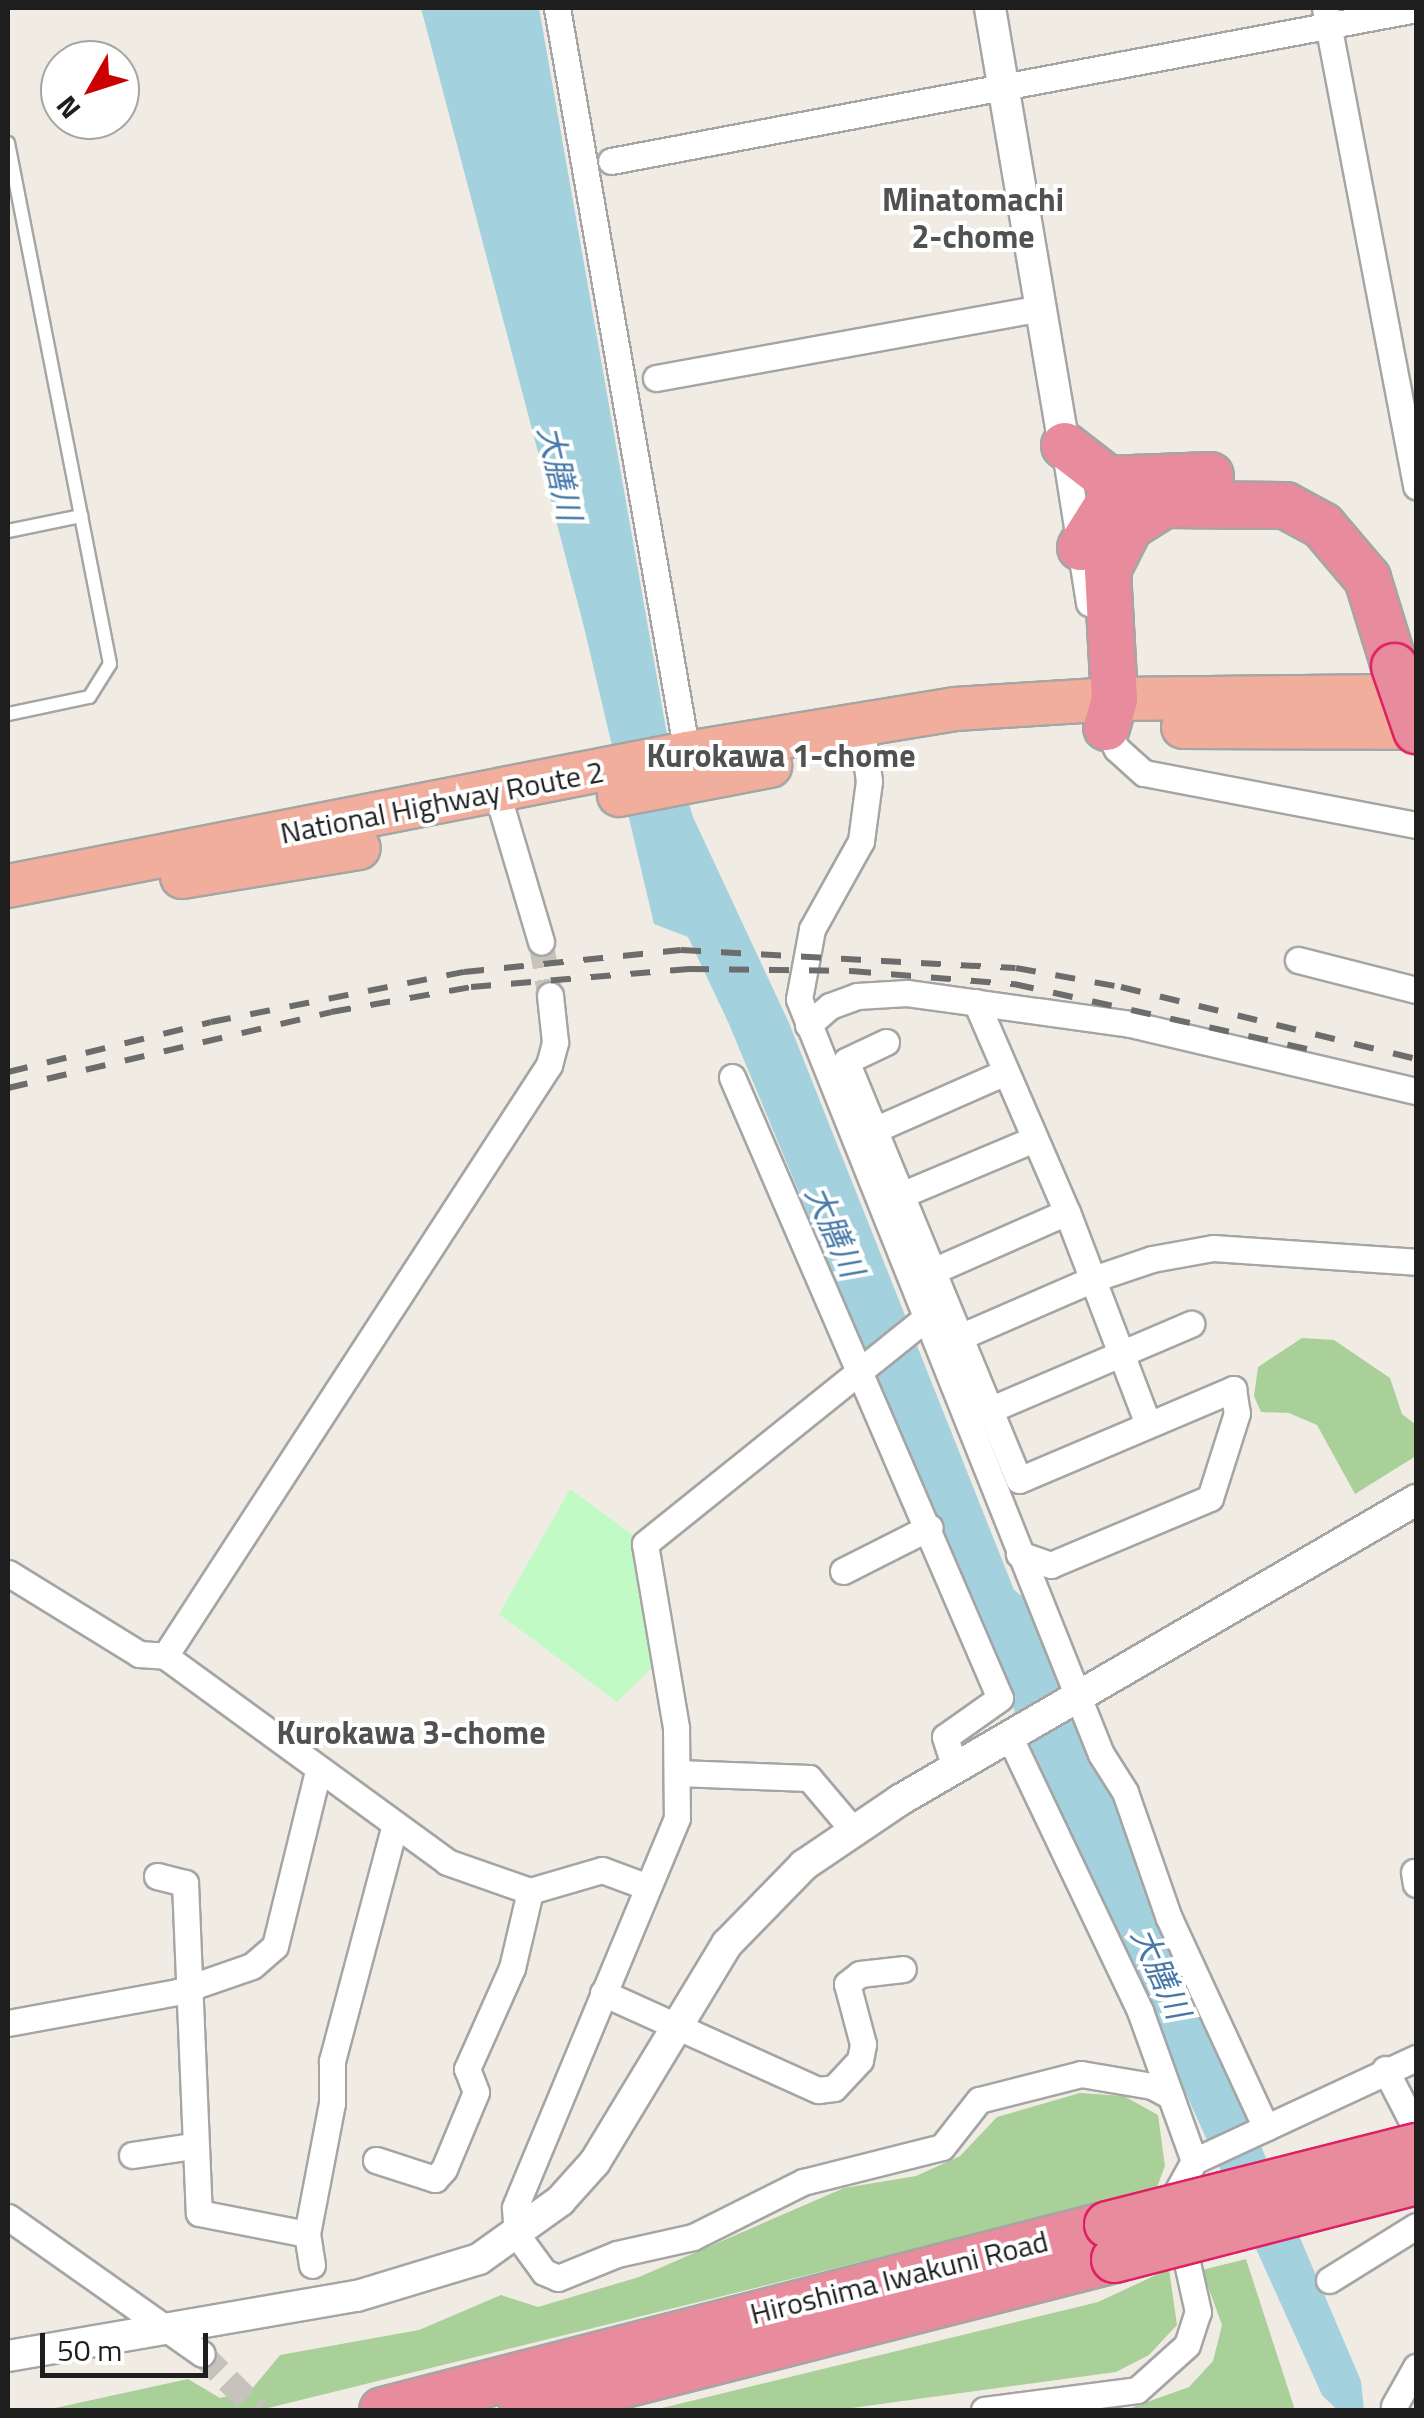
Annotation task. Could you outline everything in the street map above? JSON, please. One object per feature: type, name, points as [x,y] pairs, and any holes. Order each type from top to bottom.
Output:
[{"type":"highway","points":[[1064,446],[1108,479],[1268,478],[1330,502],[1388,577],[1410,675],[1416,729]]},
{"type":"highway","points":[[1080,547],[1114,493],[1136,478]]},
{"type":"highway","points":[[1104,709],[1107,570],[1128,526],[1164,504],[1285,505],[1322,524],[1367,578],[1410,675]]},
{"type":"highway","name":"National Highway Route 2","points":[[8,890],[500,806],[684,764],[863,736],[990,731],[1104,709],[1410,675]]},
{"type":"highway","name":"National Highway Route 2","points":[[1104,709],[1416,729]]},
{"type":"highway","name":"Hiroshima Iwakuni Road","points":[[522,2410],[1111,2242],[1416,2146]]},
{"type":"highway","name":"Hiroshima Iwakuni Road","points":[[382,2410],[1111,2242],[1416,2181]]},
{"type":"street","points":[[557,8],[684,764]]},
{"type":"street","points":[[990,8],[1089,595],[1104,709],[1116,749],[1144,773],[1416,825]]},
{"type":"street","points":[[612,161],[1004,88],[1326,17],[1416,9]]},
{"type":"street","points":[[1326,17],[1416,486]]},
{"type":"street","points":[[656,378],[1041,308]]},
{"type":"street","points":[[863,736],[869,781],[861,841],[804,954],[799,999],[921,1322],[954,1386],[1018,1554],[1101,1754],[1125,1792],[1169,1918],[1262,2130]]},
{"type":"street","points":[[500,806],[540,942]]},
{"type":"street","points":[[1298,960],[1416,990]]},
{"type":"street","points":[[165,1656],[548,1065],[555,1042],[550,996]]},
{"type":"street","points":[[808,1024],[830,1006],[856,996],[976,1002],[1130,1024],[1416,1090]]},
{"type":"street","points":[[976,1002],[1003,1073],[1067,1212],[1147,1421]]},
{"type":"street","points":[[886,1042],[846,1060],[1019,1480],[1147,1421],[1232,1389],[1237,1413],[1210,1498],[1051,1566],[1018,1554]]},
{"type":"street","points":[[874,1130],[1003,1073]]},
{"type":"street","points":[[732,1078],[861,1366],[1000,1698],[945,1737],[955,1767]]},
{"type":"street","points":[[902,1195],[1034,1139]]},
{"type":"street","points":[[933,1270],[1067,1212]]},
{"type":"street","points":[[962,1336],[1152,1258],[1213,1248],[1416,1262]]},
{"type":"street","points":[[921,1322],[861,1366],[645,1544],[678,1773],[676,1818],[515,2208],[517,2235],[544,2272],[558,2278],[617,2254],[693,2237],[802,2182],[942,2147],[979,2100],[1081,2074],[1152,2086],[1170,2096]]},
{"type":"street","points":[[954,1386],[986,1402],[1120,1357],[1190,1324]]},
{"type":"street","points":[[8,2356],[428,2280],[517,2235],[595,2162],[675,2025],[758,1907],[853,1830],[1416,1500]]},
{"type":"street","points":[[843,1571],[930,1528]]},
{"type":"street","points":[[8,1573],[138,1654],[165,1656],[447,1862],[530,1891],[602,1870],[645,1886]]},
{"type":"street","points":[[1013,1734],[1065,1843],[1198,2159]]},
{"type":"street","points":[[8,2024],[177,1992],[190,1983],[252,1966],[275,1946],[318,1771]]},
{"type":"street","points":[[678,1773],[809,1778],[853,1830]]},
{"type":"street","points":[[312,2265],[308,2234],[332,2103],[332,2061],[394,1825]]},
{"type":"street","points":[[158,1876],[185,1883],[192,2146],[199,2213],[308,2234]]},
{"type":"street","points":[[376,2160],[435,2179],[444,2169],[476,2092],[468,2069],[512,1968],[530,1891]]},
{"type":"street","points":[[604,1994],[818,2090],[834,2088],[860,2060],[863,2044],[847,1984],[860,1974],[903,1969]]},
{"type":"street","points":[[984,2410],[1137,2390],[1188,2345],[1198,2312],[1173,2199],[1198,2159],[1416,2058]]},
{"type":"street","points":[[1386,2069],[1416,2129]]},
{"type":"street","points":[[132,2155],[192,2146]]},
{"type":"street","points":[[8,2217],[202,2354]]},
{"type":"street","points":[[1329,2280],[1416,2226]]},
{"type":"street","points":[[1394,2406],[1416,2367]]},
{"type":"lane","points":[[8,143],[110,664],[89,697],[8,714]]},
{"type":"lane","points":[[8,531],[81,516]]},
{"type":"green space","points":[[1302,1338],[1334,1340],[1390,1378],[1402,1414],[1416,1425],[1416,1456],[1355,1494],[1317,1425],[1289,1413],[1261,1412],[1254,1396],[1258,1367]]},
{"type":"green space","points":[[570,1489],[645,1544],[664,1656],[617,1702],[499,1614]]},
{"type":"green space","points":[[1080,2093],[1124,2096],[1158,2115],[1165,2166],[1153,2198],[1084,2207],[260,2410],[46,2410],[188,2379],[220,2398],[251,2390],[280,2355],[419,2330],[501,2295],[538,2307],[639,2277],[844,2188],[916,2176],[960,2156],[997,2117]]},
{"type":"green space","points":[[1246,2259],[1295,2410],[1125,2410],[1189,2387],[1213,2361],[1222,2325],[1202,2270]]},
{"type":"green space","points":[[1169,2269],[1177,2325],[1149,2355],[1116,2372],[837,2410],[654,2410],[1098,2302]]},
{"type":"water","name":"大膳川","points":[[421,8],[539,8],[666,729],[693,817],[789,1023],[1014,1590],[1029,1601],[1361,2381],[1364,2410],[1337,2410],[1322,2395],[1030,1748],[729,1024],[688,937],[654,924],[583,623]]},
{"type":"tunnel","points":[[541,942],[550,995]]},
{"type":"tunnel","points":[[202,2354],[258,2410]]},
{"type":"railway","points":[[8,1072],[211,1022],[464,972],[681,950],[1016,968],[1121,987],[1416,1059]]},
{"type":"railway","points":[[8,1088],[331,1012],[471,987],[689,969],[851,971],[1014,984],[1308,1049]]},
{"type":"district","name":"Minatomachi 2-chome","points":[[973,218]]},
{"type":"district","name":"Kurokawa 1-chome","points":[[781,755]]},
{"type":"district","name":"Kurokawa 3-chome","points":[[411,1732]]}]
